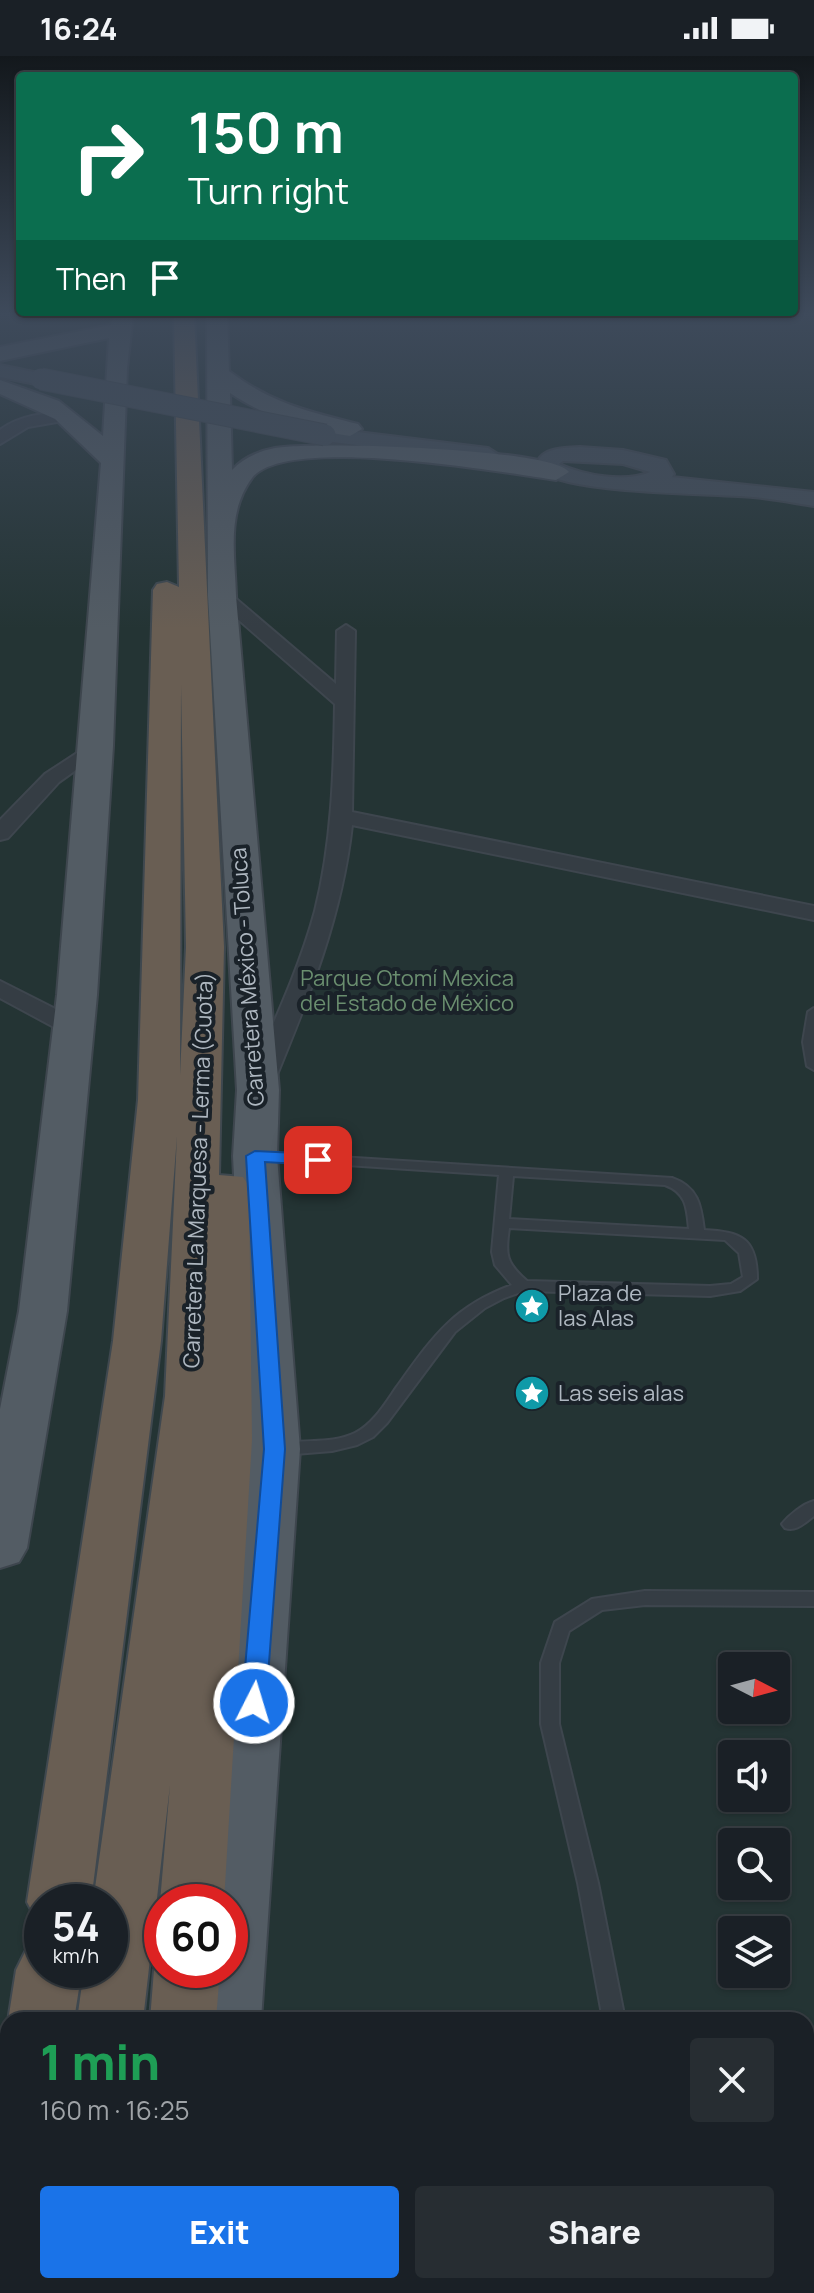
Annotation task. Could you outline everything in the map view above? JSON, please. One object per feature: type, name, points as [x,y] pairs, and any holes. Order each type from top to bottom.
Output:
[{"type":"highway","name":"Carretera La Marquesa - Lerma (Cuota)","points":[[62,1884],[137,1341],[159,1100],[167,536],[163,419]]},
{"type":"highway","name":"Carretera La Marquesa - Lerma (Cuota)","points":[[111,2012],[190,1396],[205,947],[187,419]]},
{"type":"highway","points":[[193,1884],[226,1440],[226,1034],[205,947]]},
{"type":"highway","points":[[42,2012],[46,1988]]},
{"type":"highway","points":[[184,2012],[186,1988]]},
{"type":"main road","points":[[72,419],[114,462]]},
{"type":"main road","points":[[0,1548],[43,1311],[74,1028],[97,746],[103,585],[115,419]]},
{"type":"main road","name":"Carretera México - Toluca","points":[[217,419],[222,596],[258,1090],[255,1156],[274,1449],[229,2012]]},
{"type":"main road","points":[[240,419],[384,443],[554,463]]},
{"type":"main road","points":[[305,419],[554,463],[604,481],[651,473],[814,499]]},
{"type":"main road","points":[[218,520],[243,472],[268,456],[288,452],[379,453],[554,463]]},
{"type":"street","points":[[0,439],[22,423],[46,419]]},
{"type":"street","points":[[222,596],[344,701]]},
{"type":"street","points":[[258,1090],[311,961],[332,889],[341,816],[346,631]]},
{"type":"street","points":[[0,833],[52,778],[97,746]]},
{"type":"street","points":[[341,816],[814,913]]},
{"type":"street","points":[[0,988],[74,1028]]},
{"type":"lane","points":[[814,1012],[809,1042],[814,1066]]},
{"type":"lane","points":[[255,1156],[667,1181],[684,1185],[694,1198],[697,1233]]},
{"type":"lane","points":[[506,1171],[497,1254],[499,1264],[523,1286]]},
{"type":"lane","points":[[274,1449],[335,1446],[362,1437],[376,1428],[447,1328],[470,1308],[523,1286],[710,1291],[735,1288],[750,1279],[749,1254],[740,1243],[728,1236],[502,1223]]},
{"type":"lane","points":[[791,1524],[814,1507]]},
{"type":"lane","points":[[612,2012],[588,1883],[550,1724],[550,1663],[561,1627],[598,1604],[645,1598],[814,1599]]},
{"type":"green space","name":"Parque Otomí Mexica del Estado de México","points":[[0,419],[814,419],[814,2012],[0,2012]]},
{"type":"place","name":"Plaza de las Alas","points":[[532,1306]]},
{"type":"place","name":"Las seis alas","points":[[532,1393]]},
{"type":"route","points":[[254,1703],[274,1449],[255,1156],[318,1160]]}]
